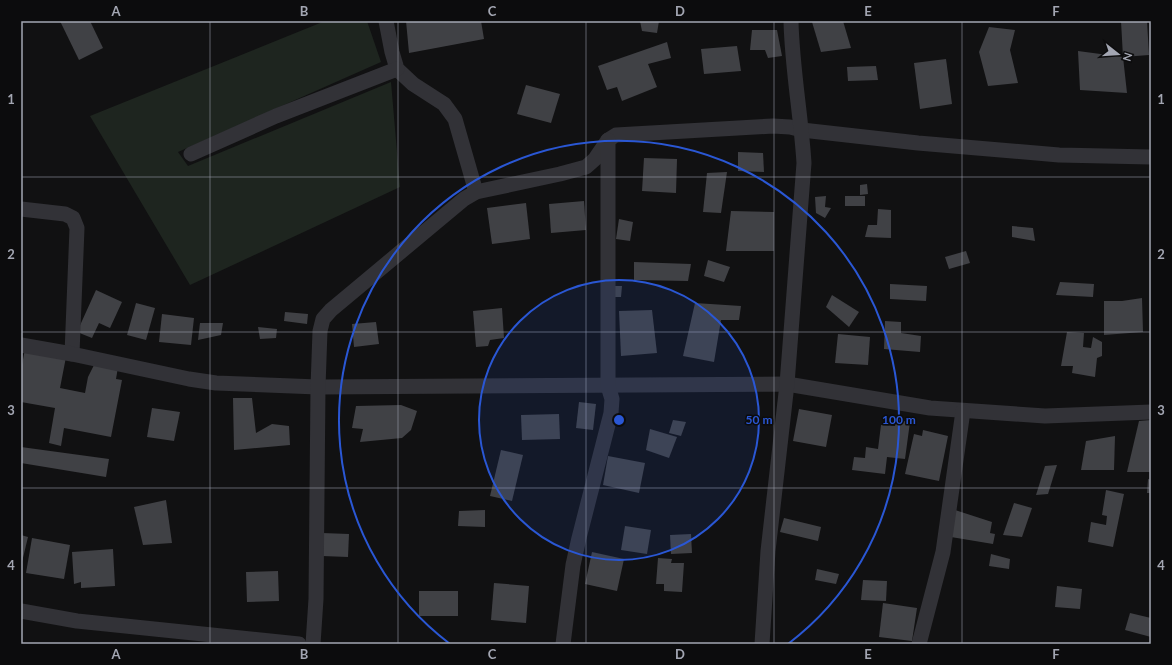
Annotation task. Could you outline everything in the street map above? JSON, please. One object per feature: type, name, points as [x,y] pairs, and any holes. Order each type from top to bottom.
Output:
[{"type":"street","points":[[386,21],[397,69],[413,84],[444,104],[455,119],[476,192]]},
{"type":"street","points":[[762,644],[768,551],[787,384],[804,163],[802,130],[791,43],[791,21]]},
{"type":"street","points":[[192,154],[276,116],[397,69]]},
{"type":"street","points":[[313,644],[316,599],[318,387],[320,331],[323,319],[331,310],[464,199],[476,192],[586,167],[595,159],[608,140],[616,136],[773,126],[918,143],[1052,154],[1151,157]]},
{"type":"street","points":[[563,644],[577,545],[611,413],[612,399],[608,386],[608,140]]},
{"type":"street","points":[[21,209],[65,214],[74,218],[77,228],[72,354]]},
{"type":"street","points":[[21,345],[72,354],[189,379],[216,383],[318,387],[787,384],[923,407],[963,411],[1044,416],[1151,412]]},
{"type":"street","points":[[920,644],[943,552],[963,411]]},
{"type":"street","points":[[21,611],[77,621],[299,644]]},
{"type":"shaded area","points":[[325,21],[367,21],[381,62],[178,152],[188,166],[391,82],[400,187],[190,285],[90,116]]},
{"type":"building","points":[[60,21],[90,21],[103,48],[79,60]]},
{"type":"building","points":[[406,21],[481,21],[484,39],[409,53]]},
{"type":"building","points":[[640,21],[659,21],[657,33],[642,31]]},
{"type":"building","points":[[843,21],[851,48],[821,52],[812,22]]},
{"type":"building","points":[[1121,21],[1147,21],[1149,55],[1123,57]]},
{"type":"building","points":[[989,27],[1015,30],[1010,50],[1018,83],[988,86],[979,52]]},
{"type":"building","points":[[752,30],[777,30],[782,56],[768,58],[765,50],[750,50]]},
{"type":"building","points":[[667,42],[671,58],[648,64],[657,87],[622,101],[617,87],[607,90],[598,66]]},
{"type":"building","points":[[737,46],[741,71],[704,74],[701,49]]},
{"type":"building","points":[[1078,51],[1123,57],[1127,93],[1080,90]]},
{"type":"building","points":[[946,59],[952,104],[920,109],[914,63]]},
{"type":"building","points":[[876,66],[878,80],[848,81],[847,67]]},
{"type":"building","points":[[526,85],[560,94],[551,123],[517,114]]},
{"type":"building","points":[[738,152],[763,153],[764,172],[738,171]]},
{"type":"building","points":[[644,158],[677,159],[676,193],[642,191]]},
{"type":"building","points":[[727,172],[721,213],[703,212],[707,173]]},
{"type":"building","points":[[867,184],[868,194],[860,195],[860,185]]},
{"type":"building","points":[[826,196],[825,207],[831,208],[825,218],[816,213],[815,197]]},
{"type":"building","points":[[845,196],[865,196],[865,206],[845,206]]},
{"type":"building","points":[[584,201],[586,230],[551,233],[549,204]]},
{"type":"building","points":[[526,203],[530,239],[492,244],[487,208]]},
{"type":"building","points":[[878,209],[891,210],[891,238],[865,237],[868,225],[877,225]]},
{"type":"building","points":[[731,211],[774,212],[774,251],[726,251]]},
{"type":"building","points":[[619,219],[633,222],[630,241],[616,239]]},
{"type":"building","points":[[1012,226],[1033,228],[1035,241],[1012,237]]},
{"type":"building","points":[[966,251],[970,263],[949,269],[945,257]]},
{"type":"building","points":[[708,260],[730,267],[724,282],[704,276]]},
{"type":"building","points":[[634,262],[691,264],[688,281],[634,280]]},
{"type":"building","points":[[1060,282],[1094,284],[1093,297],[1056,295]]},
{"type":"building","points":[[890,284],[927,286],[926,301],[890,299]]},
{"type":"building","points":[[611,286],[622,286],[621,297],[610,297]]},
{"type":"building","points":[[96,290],[122,302],[110,328],[99,323],[92,338],[77,332]]},
{"type":"building","points":[[832,295],[859,312],[849,327],[826,307]]},
{"type":"building","points":[[1142,298],[1143,332],[1104,335],[1104,301],[1122,301]]},
{"type":"building","points":[[136,303],[155,308],[146,340],[127,335]]},
{"type":"building","points":[[695,303],[741,306],[739,320],[721,320],[714,362],[683,356]]},
{"type":"building","points":[[502,308],[504,338],[490,340],[488,346],[476,347],[473,311]]},
{"type":"building","points":[[652,310],[657,353],[621,356],[619,311]]},
{"type":"building","points":[[285,312],[308,314],[307,324],[284,321]]},
{"type":"building","points":[[162,314],[194,318],[191,345],[159,342]]},
{"type":"building","points":[[885,321],[901,322],[901,333],[921,336],[920,352],[884,349]]},
{"type":"building","points":[[376,322],[379,344],[354,347],[352,324]]},
{"type":"building","points":[[200,323],[223,323],[221,335],[198,340]]},
{"type":"building","points":[[258,327],[277,329],[276,338],[260,339]]},
{"type":"building","points":[[1067,332],[1084,333],[1083,347],[1091,348],[1093,337],[1102,342],[1102,356],[1097,358],[1095,377],[1072,373],[1073,366],[1061,366]]},
{"type":"building","points":[[838,334],[870,337],[868,365],[835,363]]},
{"type":"building","points":[[25,349],[66,357],[60,388],[85,393],[88,377],[95,363],[118,367],[116,379],[122,380],[111,437],[64,428],[61,446],[49,443],[55,408],[21,402],[21,370]]},
{"type":"building","points":[[233,398],[252,398],[256,433],[272,424],[289,426],[290,445],[234,450]]},
{"type":"building","points":[[579,402],[596,404],[593,430],[576,428]]},
{"type":"building","points":[[401,405],[417,411],[411,430],[402,438],[360,442],[363,429],[352,428],[356,406]]},
{"type":"building","points":[[152,408],[180,412],[174,441],[147,437]]},
{"type":"building","points":[[799,409],[832,415],[826,447],[793,441]]},
{"type":"building","points":[[559,414],[560,439],[522,440],[521,415]]},
{"type":"building","points":[[673,420],[686,422],[681,436],[669,433]]},
{"type":"building","points":[[896,420],[910,422],[905,459],[887,457],[885,474],[852,470],[854,457],[865,458],[866,447],[878,449],[881,425],[895,426]]},
{"type":"building","points":[[1151,420],[1151,472],[1127,472],[1139,421]]},
{"type":"building","points":[[650,429],[677,437],[669,458],[646,450]]},
{"type":"building","points":[[923,430],[948,436],[939,481],[905,474],[914,434],[922,436]]},
{"type":"building","points":[[1115,436],[1114,470],[1081,470],[1086,441]]},
{"type":"building","points":[[21,447],[109,459],[106,477],[21,463]]},
{"type":"building","points":[[501,450],[523,455],[512,501],[490,496]]},
{"type":"building","points":[[608,456],[645,463],[639,493],[603,485]]},
{"type":"building","points":[[1057,465],[1048,494],[1036,495],[1045,466]]},
{"type":"building","points":[[1148,479],[1151,480],[1151,493],[1147,493]]},
{"type":"building","points":[[1106,490],[1124,494],[1113,547],[1088,542],[1091,522],[1106,525],[1107,516],[1102,515]]},
{"type":"building","points":[[166,500],[172,543],[143,545],[134,507]]},
{"type":"building","points":[[1014,503],[1032,508],[1022,537],[1003,535]]},
{"type":"building","points":[[485,510],[485,527],[458,526],[459,511]]},
{"type":"building","points":[[955,510],[992,522],[990,533],[995,534],[993,544],[951,537]]},
{"type":"building","points":[[784,518],[821,527],[818,541],[780,532]]},
{"type":"building","points":[[625,526],[651,530],[647,554],[621,550]]},
{"type":"building","points":[[322,533],[349,534],[348,557],[322,556]]},
{"type":"building","points":[[691,534],[692,553],[671,554],[670,535]]},
{"type":"building","points":[[21,535],[28,537],[22,562],[21,561]]},
{"type":"building","points":[[32,538],[70,545],[64,579],[26,573]]},
{"type":"building","points":[[113,549],[115,586],[81,588],[81,582],[74,584],[72,552]]},
{"type":"building","points":[[592,552],[624,559],[617,591],[585,584]]},
{"type":"building","points":[[991,554],[1010,559],[1009,569],[989,566]]},
{"type":"building","points":[[658,558],[672,559],[671,563],[684,563],[682,592],[664,591],[664,584],[656,584]]},
{"type":"building","points":[[817,569],[839,574],[836,584],[815,580]]},
{"type":"building","points":[[278,571],[279,601],[247,602],[246,572]]},
{"type":"building","points":[[863,580],[887,581],[886,601],[861,600]]},
{"type":"building","points":[[494,583],[529,586],[526,623],[491,620]]},
{"type":"building","points":[[1057,586],[1082,589],[1080,609],[1055,607]]},
{"type":"building","points":[[419,591],[458,591],[458,616],[419,616]]},
{"type":"building","points":[[883,603],[917,608],[912,641],[879,637]]},
{"type":"building","points":[[1130,613],[1151,618],[1151,637],[1125,630]]}]
